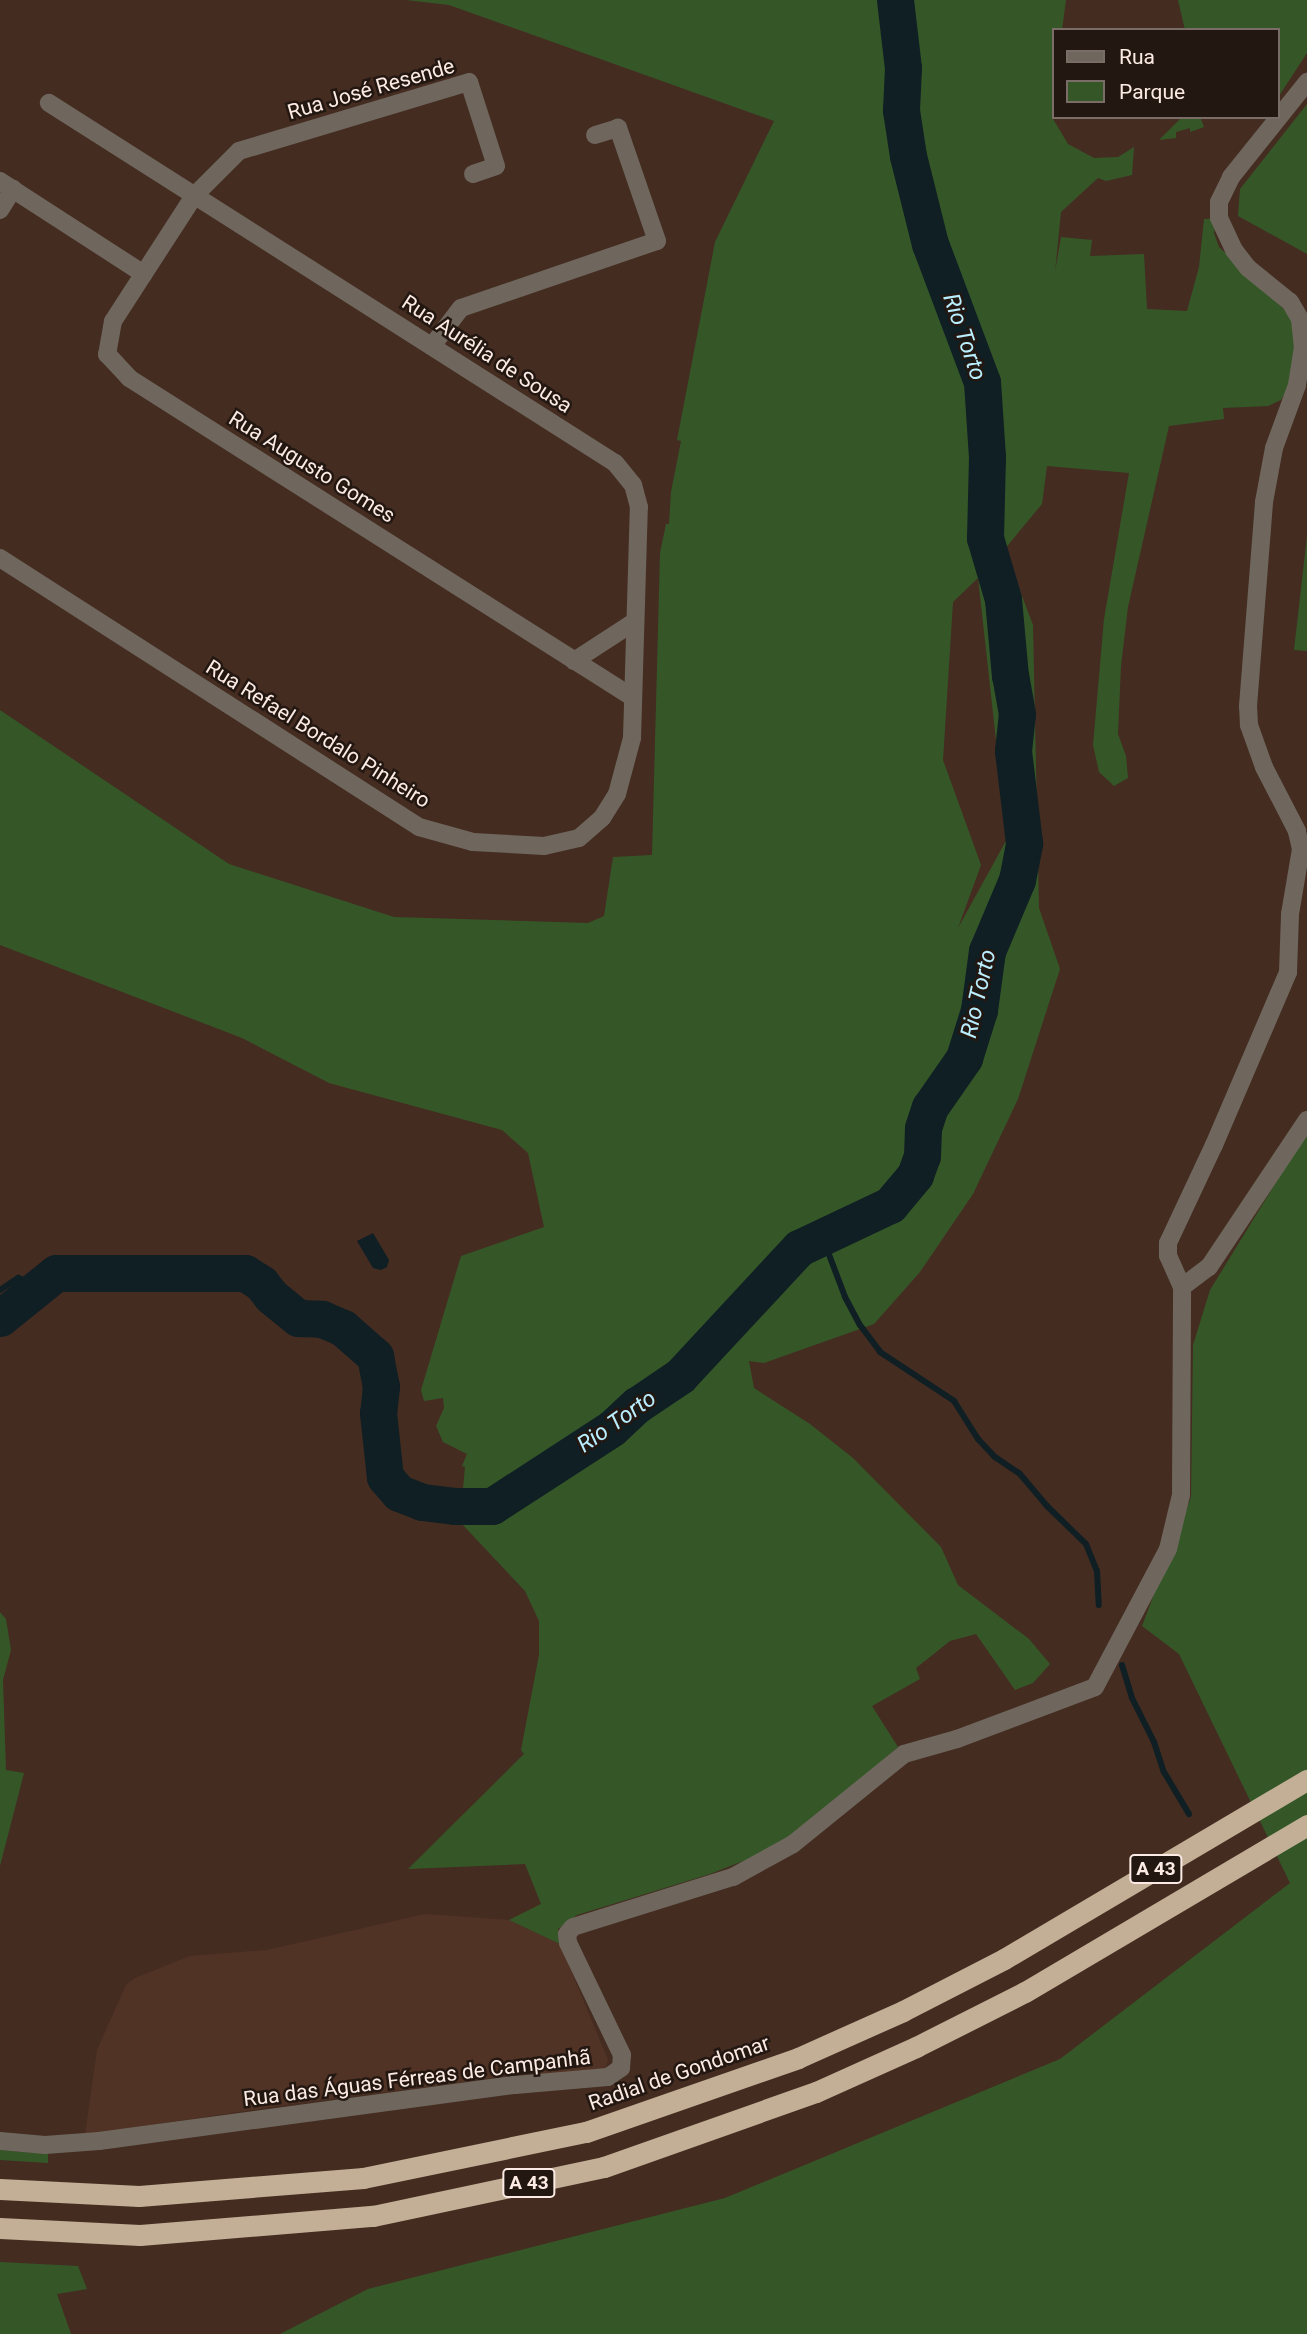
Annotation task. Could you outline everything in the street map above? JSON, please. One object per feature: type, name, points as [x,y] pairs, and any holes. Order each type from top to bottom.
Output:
[{"type":"highway","name":"Radial de Gondomar","points":[[0,2189],[139,2196],[363,2178],[586,2132],[798,2058],[904,2011],[1004,1959],[1307,1780]]},
{"type":"highway","name":"A 43","points":[[0,2228],[140,2235],[373,2216],[604,2168],[816,2092],[1025,1992],[1307,1825]]},
{"type":"street","name":"Rua José Resende","points":[[194,196],[239,152],[469,82],[496,166],[473,174]]},
{"type":"street","name":"Rua das Águas Férreas de Campanhã","points":[[1279,117],[1307,82]]},
{"type":"street","name":"Rua Aurélia de Sousa","points":[[49,103],[615,463],[633,485],[639,507],[634,622]]},
{"type":"street","name":"Rua das Águas Férreas de Campanhã","points":[[0,2141],[44,2145],[99,2141],[515,2085],[608,2077],[621,2068],[622,2055],[568,1942],[568,1934],[573,1927],[733,1877],[793,1844],[904,1754],[957,1739],[1095,1687],[1168,1549],[1181,1495],[1184,1391],[1182,1287],[1168,1256],[1168,1243],[1214,1145],[1288,972],[1290,914],[1301,849],[1289,812],[1264,767],[1249,725],[1248,706],[1264,502],[1274,448],[1297,385],[1303,348],[1300,319],[1290,302],[1248,268],[1234,250],[1219,218],[1219,202],[1231,177],[1277,119]]},
{"type":"street","points":[[432,346],[461,308],[657,241],[618,128],[594,135]]},
{"type":"street","points":[[0,210],[7,185],[144,274],[194,196]]},
{"type":"street","name":"Rua Augusto Gomes","points":[[144,274],[113,321],[107,354],[129,378],[632,697]]},
{"type":"street","name":"Rua Refael Bordalo Pinheiro","points":[[0,558],[419,827],[473,842],[544,846],[579,838],[602,818],[618,794],[632,738],[634,622]]},
{"type":"street","points":[[574,660],[634,622]]},
{"type":"street","points":[[1182,1287],[1209,1267],[1307,1120]]},
{"type":"shaded area","points":[[373,1233],[389,1260],[387,1267],[381,1270],[373,1268],[357,1241]]},
{"type":"shaded area","points":[[425,1914],[509,1920],[560,1944],[608,2060],[606,2067],[599,2072],[540,2076],[535,2063],[506,2067],[498,2076],[487,2079],[290,2104],[85,2135],[97,2050],[126,1985],[135,1978],[190,1956],[267,1950]]},
{"type":"green space","points":[[406,0],[1066,0],[1062,28],[1052,28],[1052,119],[1068,144],[1094,158],[1118,157],[1134,147],[1132,175],[1106,181],[1098,178],[1061,212],[1055,272],[1061,237],[1092,240],[1090,256],[1144,254],[1147,309],[1187,311],[1199,267],[1204,219],[1219,218],[1216,220],[1214,233],[1219,247],[1291,316],[1297,354],[1290,386],[1281,400],[1268,406],[1223,408],[1224,419],[1169,426],[1128,607],[1121,666],[1118,734],[1126,756],[1128,778],[1114,786],[1099,772],[1093,745],[1104,619],[1129,473],[1047,466],[1042,504],[998,557],[1006,554],[1033,625],[1039,908],[1060,969],[1018,1099],[973,1194],[920,1272],[874,1324],[764,1363],[749,1361],[754,1388],[810,1424],[853,1458],[941,1547],[958,1585],[1029,1639],[1050,1664],[1033,1683],[1015,1690],[976,1634],[950,1641],[916,1668],[920,1679],[872,1706],[898,1747],[853,1786],[835,1809],[756,1856],[710,1874],[577,1915],[558,1929],[560,1944],[509,1920],[541,1904],[525,1864],[408,1869],[524,1754],[521,1750],[539,1655],[539,1621],[525,1591],[460,1522],[465,1467],[462,1466],[467,1454],[443,1442],[436,1426],[444,1408],[443,1398],[424,1401],[421,1390],[461,1256],[544,1227],[528,1153],[502,1130],[329,1083],[242,1038],[0,945],[0,710],[229,864],[394,917],[588,923],[604,916],[613,857],[652,855],[660,553],[666,524],[669,524],[671,492],[681,441],[677,440],[715,242],[774,121],[449,5]],"holes":[[[978,578],[1007,839],[958,928],[981,865],[943,760],[953,602]]]},
{"type":"green space","points":[[1178,0],[1307,0],[1307,53],[1279,96],[1279,28],[1185,28]]},
{"type":"green space","points":[[1307,104],[1307,254],[1238,216],[1240,189]]},
{"type":"green space","points":[[1180,119],[1201,119],[1204,127],[1190,132],[1190,128],[1176,132],[1176,138],[1159,140]]},
{"type":"green space","points":[[1307,536],[1307,651],[1294,650]]},
{"type":"green space","points":[[1307,1132],[1307,2334],[280,2334],[368,2289],[725,2198],[1060,2059],[1290,1883],[1179,1654],[1142,1626],[1191,1497],[1193,1345],[1210,1290]]},
{"type":"green space","points":[[0,1612],[6,1619],[11,1650],[3,1680],[6,1770],[24,1773],[0,1866]]},
{"type":"green space","points":[[0,2150],[48,2154],[48,2163],[0,2160]]},
{"type":"green space","points":[[0,2262],[78,2266],[87,2289],[57,2294],[71,2334],[0,2334]]},
{"type":"waterway","name":"Rio Torto","points":[[0,1318],[56,1273],[245,1273],[261,1283],[271,1296],[298,1318],[322,1319],[343,1328],[375,1356],[381,1386],[378,1413],[385,1477],[399,1493],[422,1502],[454,1506],[492,1506],[612,1428],[637,1405],[680,1376],[799,1248],[890,1205],[915,1175],[922,1156],[923,1128],[930,1107],[964,1058],[979,1010],[987,951],[1017,880],[1024,843],[1013,751],[1017,714],[1010,676],[1003,599],[985,538],[987,457],[982,382],[930,244],[908,156],[901,110],[903,68],[895,0]]},
{"type":"waterway","points":[[822,1236],[845,1297],[860,1325],[880,1352],[954,1401],[978,1439],[995,1457],[1020,1474],[1047,1506],[1086,1544],[1097,1571],[1099,1605]]},
{"type":"waterway","points":[[0,1290],[18,1278],[31,1282],[39,1289]]},
{"type":"waterway","points":[[1122,1665],[1132,1698],[1154,1742],[1164,1772],[1189,1814]]}]
